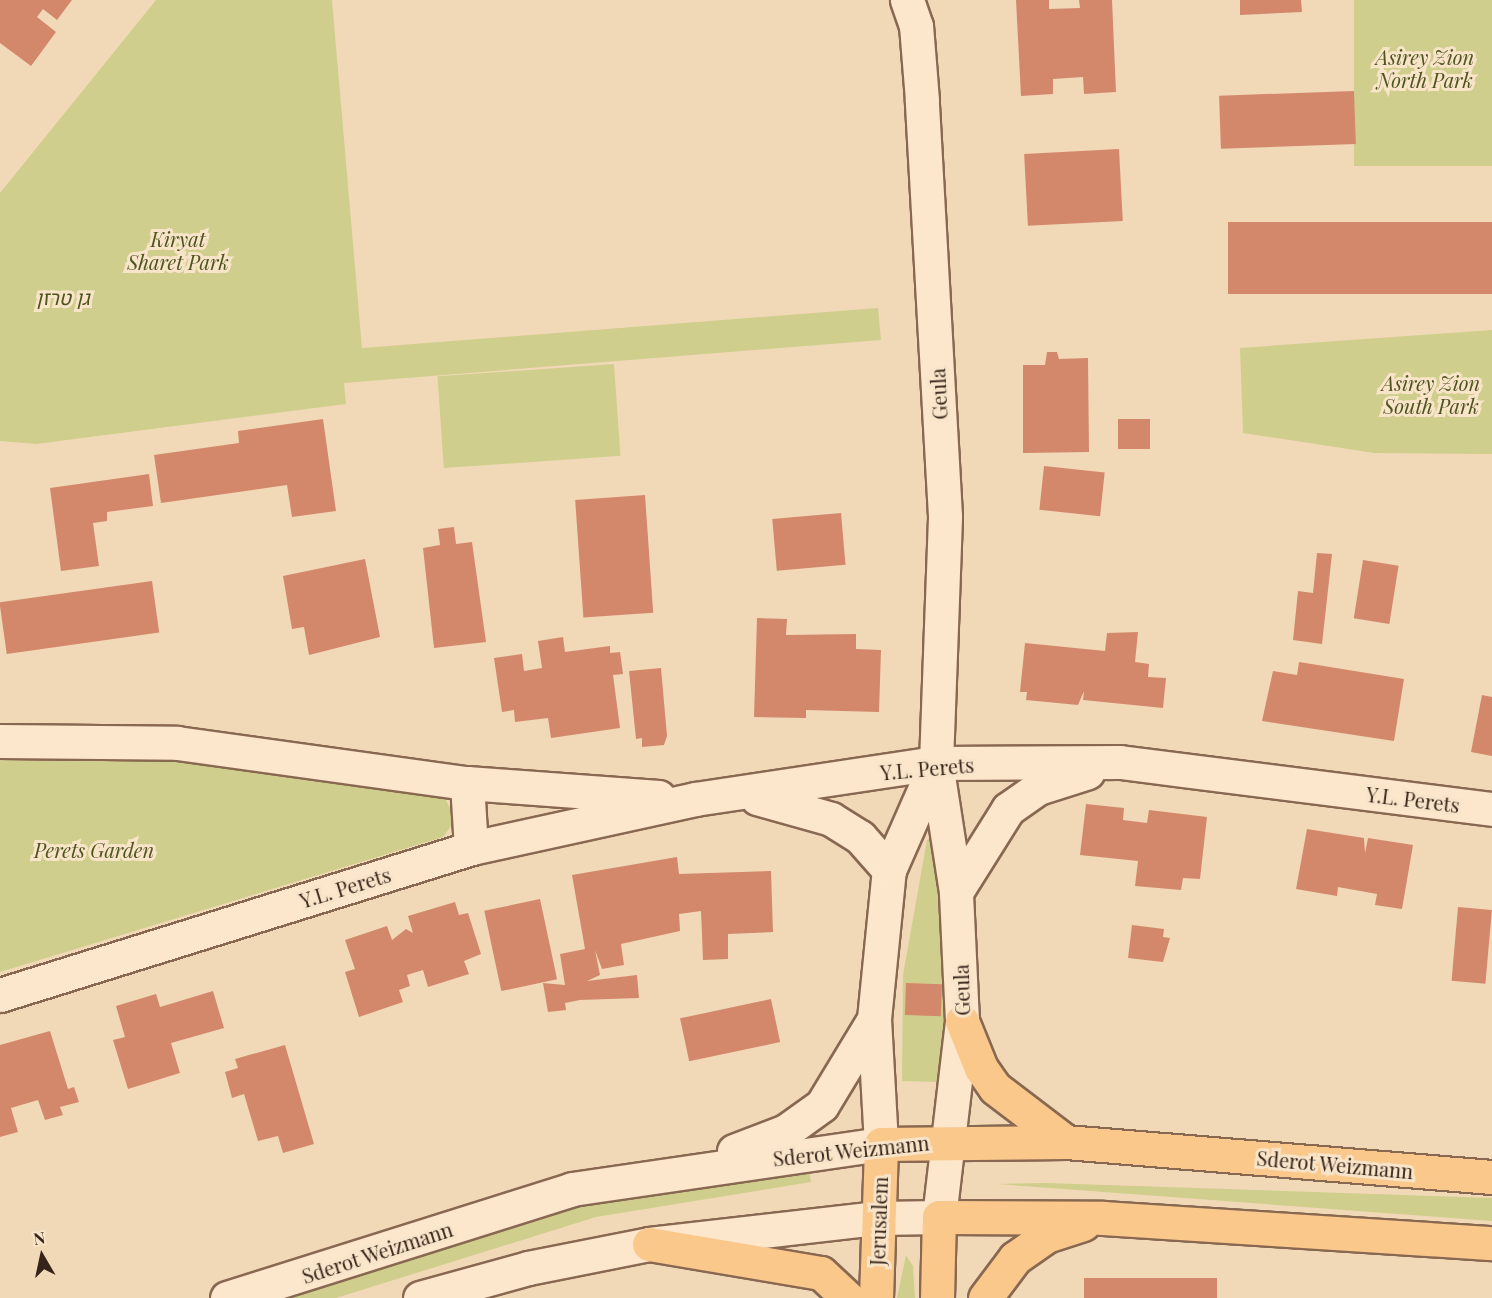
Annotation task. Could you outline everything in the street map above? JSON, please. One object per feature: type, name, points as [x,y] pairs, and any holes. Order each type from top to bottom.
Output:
[{"type":"main road","points":[[962,1021],[981,1068],[995,1088],[1066,1142]]},
{"type":"main road","name":"Sderot Weizmann","points":[[882,1144],[951,1141],[1066,1142],[1492,1177]]},
{"type":"main road","name":"Jerusalem","points":[[876,1298],[882,1144]]},
{"type":"main road","points":[[937,1298],[939,1217],[1103,1218],[1492,1244]]},
{"type":"main road","points":[[985,1298],[1015,1258],[1046,1236],[1103,1218]]},
{"type":"main road","points":[[649,1244],[821,1274],[848,1298]]},
{"type":"street","name":"Geula","points":[[914,9],[945,516],[936,763],[957,892],[962,1021],[951,1141],[939,1217]]},
{"type":"street","name":"Y.L. Perets","points":[[0,741],[177,743],[467,783],[695,799]]},
{"type":"street","name":"Y.L. Perets","points":[[957,892],[1008,809],[1038,788],[1120,762]]},
{"type":"street","name":"Y.L. Perets","points":[[0,995],[471,848],[695,799],[936,763],[1120,762],[1492,809]]},
{"type":"street","name":"Geula","points":[[882,1144],[874,1019],[889,870],[936,763]]},
{"type":"street","points":[[467,783],[471,848]]},
{"type":"street","name":"Y.L. Perets","points":[[735,793],[831,819],[860,837],[889,870]]},
{"type":"street","points":[[688,1169],[786,1131],[822,1105],[874,1019]]},
{"type":"street","name":"Sderot Weizmann","points":[[227,1298],[573,1190],[688,1169],[882,1144]]},
{"type":"street","points":[[420,1298],[649,1244],[878,1218],[939,1217]]},
{"type":"green space","name":"Kiryat Sharet Park","points":[[156,0],[332,0],[362,348],[878,308],[881,340],[344,383],[346,404],[36,444],[0,441],[0,193]]},
{"type":"green space","name":"Asirey Zion North Park","points":[[1354,0],[1492,0],[1492,166],[1354,166]]},
{"type":"green space","name":"Asirey Zion South Park","points":[[1492,330],[1492,454],[1374,453],[1243,433],[1240,348]]},
{"type":"green space","points":[[614,364],[620,456],[444,468],[437,376]]},
{"type":"green space","name":"Perets Garden","points":[[175,757],[440,789],[452,812],[451,826],[443,837],[0,972],[0,758]]},
{"type":"green space","points":[[934,837],[947,1027],[940,1082],[902,1081],[903,975],[927,840]]},
{"type":"green space","points":[[808,1167],[811,1182],[596,1217],[336,1298],[286,1298],[608,1194]]},
{"type":"green space","points":[[1046,1183],[1492,1198],[1492,1221],[997,1184]]},
{"type":"green space","points":[[906,1255],[913,1266],[915,1298],[897,1298]]},
{"type":"building","points":[[0,0],[72,0],[57,20],[43,9],[37,17],[56,32],[31,66],[0,43]]},
{"type":"building","points":[[1016,0],[1049,0],[1049,9],[1080,8],[1079,0],[1112,0],[1116,92],[1084,94],[1083,77],[1053,79],[1053,94],[1021,96]]},
{"type":"building","points":[[1240,0],[1301,0],[1302,12],[1240,15]]},
{"type":"building","points":[[1354,91],[1356,144],[1221,149],[1219,96]]},
{"type":"building","points":[[1119,149],[1123,221],[1028,226],[1024,154]]},
{"type":"building","points":[[1228,222],[1492,222],[1492,294],[1228,294]]},
{"type":"building","points":[[1047,352],[1057,352],[1059,359],[1088,358],[1089,452],[1023,453],[1023,365],[1045,365]]},
{"type":"building","points":[[323,419],[336,511],[292,517],[287,485],[161,503],[154,455],[239,443],[238,431]]},
{"type":"building","points":[[1118,419],[1150,419],[1150,449],[1118,449]]},
{"type":"building","points":[[1044,466],[1105,472],[1100,516],[1039,510]]},
{"type":"building","points":[[149,474],[153,506],[107,512],[107,521],[93,523],[99,566],[61,571],[50,488]]},
{"type":"building","points":[[645,495],[653,613],[583,618],[575,500]]},
{"type":"building","points":[[841,513],[846,565],[777,571],[772,519]]},
{"type":"building","points":[[454,527],[456,544],[472,542],[486,642],[434,648],[423,548],[440,545],[438,529]]},
{"type":"building","points":[[1317,553],[1332,554],[1322,644],[1293,640],[1298,591],[1313,593]]},
{"type":"building","points":[[365,559],[380,637],[309,655],[304,627],[292,629],[283,576]]},
{"type":"building","points":[[1363,560],[1399,566],[1389,624],[1354,618]]},
{"type":"building","points":[[152,581],[159,632],[7,654],[0,602]]},
{"type":"building","points":[[757,618],[787,619],[786,635],[856,634],[856,649],[881,650],[879,712],[806,710],[806,718],[754,717]]},
{"type":"building","points":[[1138,632],[1135,662],[1149,664],[1148,677],[1166,678],[1163,708],[1083,700],[1084,691],[1078,705],[1026,700],[1027,692],[1020,692],[1025,643],[1105,651],[1107,633]]},
{"type":"building","points":[[563,637],[565,652],[610,646],[610,653],[620,652],[623,674],[613,675],[620,728],[551,738],[548,718],[515,722],[514,710],[502,712],[494,658],[522,654],[524,671],[542,668],[538,641]]},
{"type":"building","points":[[1299,662],[1404,679],[1394,741],[1262,721],[1273,671],[1297,675]]},
{"type":"building","points":[[661,668],[667,736],[664,745],[642,747],[642,738],[636,739],[629,671]]},
{"type":"building","points":[[1482,695],[1492,697],[1492,756],[1471,752]]},
{"type":"building","points":[[1086,804],[1124,808],[1123,820],[1147,823],[1149,810],[1207,817],[1200,879],[1183,878],[1181,890],[1135,886],[1138,861],[1080,855]]},
{"type":"building","points":[[1307,829],[1364,838],[1365,853],[1368,838],[1413,845],[1402,909],[1375,905],[1377,894],[1338,887],[1337,896],[1296,889]]},
{"type":"building","points":[[677,857],[679,874],[771,871],[773,932],[728,934],[728,959],[703,960],[701,911],[679,914],[680,931],[621,944],[624,965],[602,969],[595,950],[600,975],[587,981],[637,975],[639,998],[580,1000],[565,1003],[566,1010],[548,1012],[543,983],[565,985],[560,954],[585,949],[572,875]]},
{"type":"building","points":[[540,899],[557,979],[501,991],[484,911]]},
{"type":"building","points":[[455,902],[459,915],[468,913],[481,954],[464,961],[469,974],[428,987],[423,970],[407,975],[410,986],[399,990],[403,1002],[359,1017],[345,972],[355,969],[345,940],[387,926],[392,940],[406,929],[413,933],[408,916]]},
{"type":"building","points":[[1458,907],[1492,910],[1485,984],[1452,981]]},
{"type":"building","points":[[1132,925],[1164,929],[1163,937],[1170,938],[1163,962],[1128,958]]},
{"type":"building","points":[[906,983],[942,984],[941,1016],[905,1015]]},
{"type":"building","points":[[213,991],[224,1028],[171,1043],[180,1073],[128,1089],[113,1040],[125,1037],[116,1006],[156,994],[160,1007]]},
{"type":"building","points":[[771,999],[780,1042],[689,1061],[680,1018]]},
{"type":"building","points":[[50,1031],[68,1089],[74,1087],[79,1102],[60,1107],[63,1115],[45,1120],[38,1100],[11,1108],[18,1132],[0,1137],[0,1045]]},
{"type":"building","points":[[285,1045],[314,1144],[283,1153],[278,1136],[258,1141],[244,1094],[232,1098],[225,1072],[238,1068],[235,1059]]},
{"type":"building","points":[[1084,1278],[1217,1278],[1217,1298],[1084,1298]]},
{"type":"park label","name":"גן טרזן","points":[[63,296]]}]
